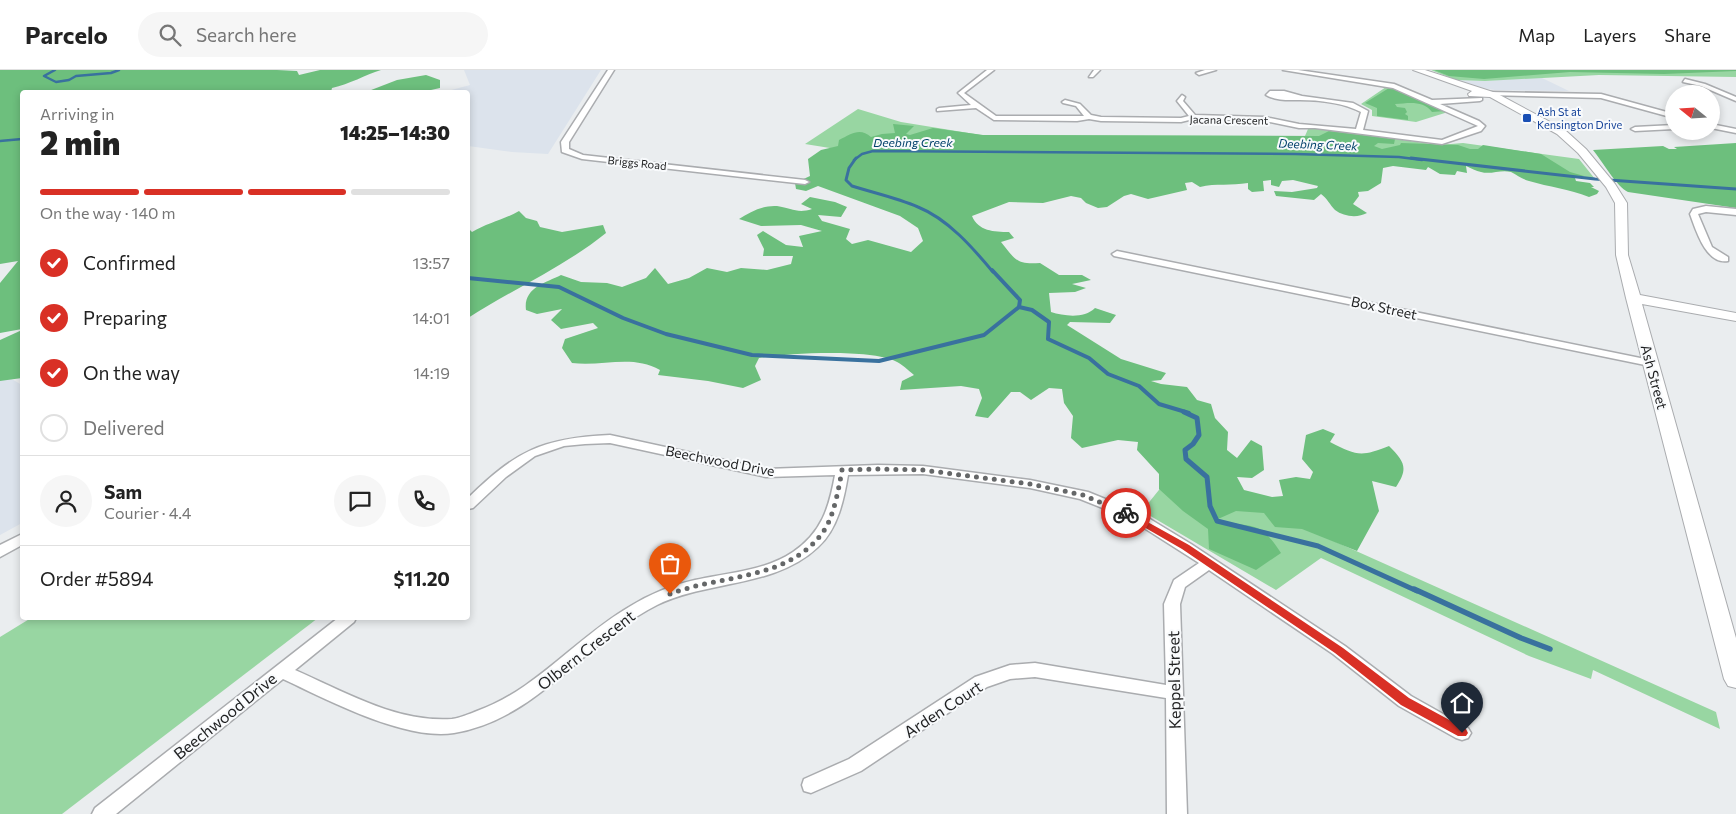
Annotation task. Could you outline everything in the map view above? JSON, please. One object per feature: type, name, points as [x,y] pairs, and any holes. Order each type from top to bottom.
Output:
[{"type":"main road","name":"Ash Street","points":[[1417,70],[1524,113]]},
{"type":"main road","name":"Ash Street","points":[[1440,79],[1481,96]]},
{"type":"main road","points":[[1481,96],[1498,99]]},
{"type":"main road","name":"Ash Street","points":[[1498,99],[1562,132],[1582,150],[1611,186],[1620,203],[1622,255],[1736,679]]},
{"type":"main road","points":[[1633,298],[1736,318]]},
{"type":"street","name":"Briggs Road","points":[[611,70],[565,142],[565,150],[582,157],[805,182]]},
{"type":"street","name":"Jacana Crescent","points":[[991,70],[961,93],[994,118],[1004,120],[1077,120],[1089,117],[1101,119],[1181,120],[1192,117],[1212,120],[1265,119],[1299,126],[1442,142],[1450,141],[1479,130],[1482,126],[1394,86],[1286,70]]},
{"type":"street","points":[[1091,76],[1097,70]]},
{"type":"street","points":[[1200,73],[1213,70]]},
{"type":"street","points":[[1685,81],[1703,85],[1736,99]]},
{"type":"street","name":"Jacana Crescent","points":[[1429,101],[1525,94]]},
{"type":"street","points":[[1498,99],[1525,94],[1601,96],[1665,114]]},
{"type":"street","points":[[1182,97],[1180,101],[1192,117]]},
{"type":"street","points":[[1301,98],[1353,105],[1362,108],[1364,111],[1359,132]]},
{"type":"street","points":[[1065,102],[1078,105],[1089,117]]},
{"type":"street","points":[[939,110],[976,106]]},
{"type":"street","points":[[1635,129],[1665,127]]},
{"type":"street","points":[[1720,128],[1736,131]]},
{"type":"street","points":[[1725,259],[1708,248],[1694,214],[1696,211],[1706,209],[1736,212]]},
{"type":"street","name":"Box Street","points":[[1118,254],[1650,363]]},
{"type":"street","name":"Beechwood Drive","points":[[470,503],[505,469],[528,454],[554,444],[584,439],[610,439],[766,473],[878,469],[923,470],[1030,484],[1083,495],[1135,516],[1339,650],[1405,701],[1462,733]]},
{"type":"street","name":"Olbern Crescent","points":[[281,671],[385,715],[414,724],[453,726],[491,715],[530,693],[617,622],[654,599],[685,588],[755,574],[792,560],[814,543],[826,528],[839,489],[842,470]]},
{"type":"street","points":[[0,552],[20,540]]},
{"type":"street","name":"Keppel Street","points":[[1177,814],[1172,604],[1179,584],[1209,563]]},
{"type":"street","name":"Beechwood Drive","points":[[102,814],[345,620]]},
{"type":"street","name":"Arden Court","points":[[811,784],[856,766],[982,682],[1010,672],[1035,670],[1174,693]]},
{"type":"shaded area","points":[[464,70],[601,70],[548,154],[512,152],[470,146],[470,90],[451,90],[470,85]]},
{"type":"shaded area","points":[[1540,77],[1569,91],[1495,90],[1473,87],[1456,80],[1485,81]]},
{"type":"shaded area","points":[[0,376],[8,377],[20,384],[20,524],[0,535]]},
{"type":"green space","points":[[0,70],[277,70],[297,71],[299,75],[320,70],[381,70],[332,88],[332,90],[20,90],[20,329],[0,333],[0,283],[18,261],[0,264]]},
{"type":"green space","points":[[1431,70],[1736,70],[1736,77],[1599,75],[1485,81],[1456,80]]},
{"type":"green space","points":[[1434,70],[1736,71],[1664,74],[1570,72],[1484,79],[1449,76]]},
{"type":"green space","points":[[426,75],[440,80],[440,88],[431,90],[371,90],[397,80]]},
{"type":"green space","points":[[1386,87],[1396,88],[1448,112],[1416,122],[1372,116],[1372,110],[1361,104]]},
{"type":"green space","points":[[1389,88],[1395,88],[1445,111],[1432,112],[1420,104],[1405,103],[1395,104],[1397,107],[1405,108],[1408,120],[1377,116],[1377,108],[1365,103]]},
{"type":"green space","points":[[858,109],[901,122],[981,135],[1305,136],[1308,129],[1323,129],[1439,145],[1463,143],[1579,159],[1595,179],[1399,157],[861,153],[805,144]]},
{"type":"green space","points":[[893,124],[914,126],[906,134],[910,135],[933,128],[983,135],[1319,136],[1329,131],[1395,139],[1394,144],[1378,143],[1374,146],[1382,149],[1400,145],[1401,143],[1458,145],[1470,149],[1478,149],[1483,145],[1541,154],[1570,172],[1584,176],[1575,178],[1576,181],[1590,183],[1594,187],[1591,187],[1599,191],[1597,194],[1589,197],[1529,181],[1511,172],[1485,173],[1466,166],[1467,173],[1457,171],[1455,175],[1440,174],[1428,167],[1426,170],[1393,166],[1383,168],[1381,183],[1368,191],[1358,192],[1359,196],[1353,204],[1367,213],[1359,216],[1347,215],[1335,210],[1321,194],[1314,200],[1276,196],[1274,191],[1292,192],[1317,188],[1318,186],[1293,180],[1282,181],[1279,187],[1271,185],[1271,180],[1263,181],[1264,191],[1252,192],[1248,189],[1248,183],[1200,187],[1192,182],[1185,183],[1187,190],[1148,199],[1131,194],[1124,196],[1107,207],[1098,208],[1086,203],[1081,198],[1071,196],[1043,203],[1009,202],[972,216],[982,228],[992,231],[1009,232],[1014,238],[1001,242],[1017,260],[1026,263],[1040,263],[1059,275],[1082,275],[1091,280],[1072,284],[1086,288],[1075,292],[1049,293],[1051,312],[1062,315],[1080,315],[1095,308],[1116,315],[1110,323],[1070,322],[1067,325],[1121,359],[1166,373],[1161,380],[1151,381],[1187,387],[1197,400],[1211,404],[1215,418],[1228,432],[1227,450],[1237,458],[1251,440],[1262,446],[1264,470],[1252,478],[1237,477],[1244,490],[1272,497],[1283,496],[1279,480],[1296,477],[1310,479],[1313,472],[1302,459],[1306,435],[1323,429],[1335,434],[1330,442],[1347,450],[1365,453],[1389,446],[1398,456],[1403,465],[1403,470],[1396,487],[1372,481],[1379,511],[1357,551],[1302,529],[1275,527],[1264,513],[1236,511],[1218,519],[1259,529],[1273,541],[1281,553],[1256,570],[1209,549],[1208,529],[1183,511],[1159,489],[1159,474],[1137,450],[1138,442],[1118,440],[1082,448],[1071,438],[1073,416],[1064,403],[1062,389],[1049,388],[1031,400],[1020,392],[1011,392],[988,418],[975,416],[982,398],[979,389],[961,386],[900,390],[902,381],[914,375],[903,365],[883,357],[828,353],[759,358],[755,366],[761,380],[743,388],[708,381],[658,375],[660,370],[639,363],[572,363],[562,348],[565,339],[598,328],[593,323],[561,329],[551,320],[562,309],[537,314],[526,310],[528,296],[536,287],[561,275],[581,282],[607,283],[622,287],[646,278],[655,268],[668,284],[689,278],[707,268],[727,272],[741,268],[767,270],[791,264],[793,256],[763,256],[764,249],[757,235],[763,231],[786,245],[803,247],[799,236],[822,231],[801,225],[761,226],[739,219],[767,207],[777,206],[798,211],[812,209],[801,204],[810,197],[835,202],[847,207],[841,217],[818,215],[822,221],[850,229],[846,239],[852,244],[868,240],[911,252],[923,241],[918,228],[900,216],[818,186],[806,191],[796,189],[795,183],[810,176],[808,159],[821,150],[838,146],[839,140],[859,132],[863,132],[871,137],[895,133]]},
{"type":"green space","points":[[1736,143],[1736,208],[1628,192],[1614,179],[1593,150],[1663,146],[1669,149],[1677,149],[1674,147]]},
{"type":"green space","points":[[519,211],[526,218],[537,221],[540,227],[562,232],[603,225],[606,233],[573,257],[470,317],[470,230],[472,232]]},
{"type":"green space","points":[[20,331],[20,378],[0,381],[0,340]]},
{"type":"green space","points":[[1175,470],[1716,712],[1720,729],[1593,670],[1591,679],[1529,656],[1321,558],[1276,590],[1142,511]]},
{"type":"green space","points":[[28,620],[315,620],[62,814],[0,814],[0,637]]},
{"type":"waterway","points":[[55,70],[44,76],[56,82],[69,80],[76,76],[111,73],[119,70]]},
{"type":"waterway","name":"Deebing Creek","points":[[0,141],[20,139]]},
{"type":"waterway","name":"Deebing Creek","points":[[855,159],[862,154],[873,151],[1295,154],[1399,157],[1422,160]]},
{"type":"waterway","name":"Deebing Creek","points":[[1411,158],[1595,179],[1736,189]]},
{"type":"waterway","name":"Deebing Creek","points":[[855,159],[849,168],[846,180],[852,186],[902,201],[929,212],[959,235],[993,272]]},
{"type":"waterway","name":"Deebing Creek","points":[[992,270],[1020,300],[1019,307]]},
{"type":"waterway","name":"Deebing Creek","points":[[470,278],[559,287],[623,318],[666,334],[752,355],[879,361],[984,335],[1019,307]]},
{"type":"waterway","points":[[1019,307],[1032,310],[1049,322],[1048,339],[1089,358],[1108,374],[1139,386],[1159,404],[1189,413]]},
{"type":"waterway","points":[[1184,412],[1197,418],[1199,435],[1193,444],[1185,450],[1186,459],[1207,477],[1210,506],[1217,521],[1318,546],[1417,591]]},
{"type":"waterway","points":[[1414,589],[1521,638],[1550,649]]},
{"type":"way so far","points":[[670,594],[685,588],[755,574],[792,560],[814,543],[826,528],[839,489],[842,470],[923,470],[1030,484],[1083,495],[1126,513]]},
{"type":"place","name":"Ash St at Kensington Drive","points":[[1527,118]]},
{"type":"route","points":[[1126,513],[1135,516],[1186,547],[1339,650],[1405,701],[1462,733]]}]
